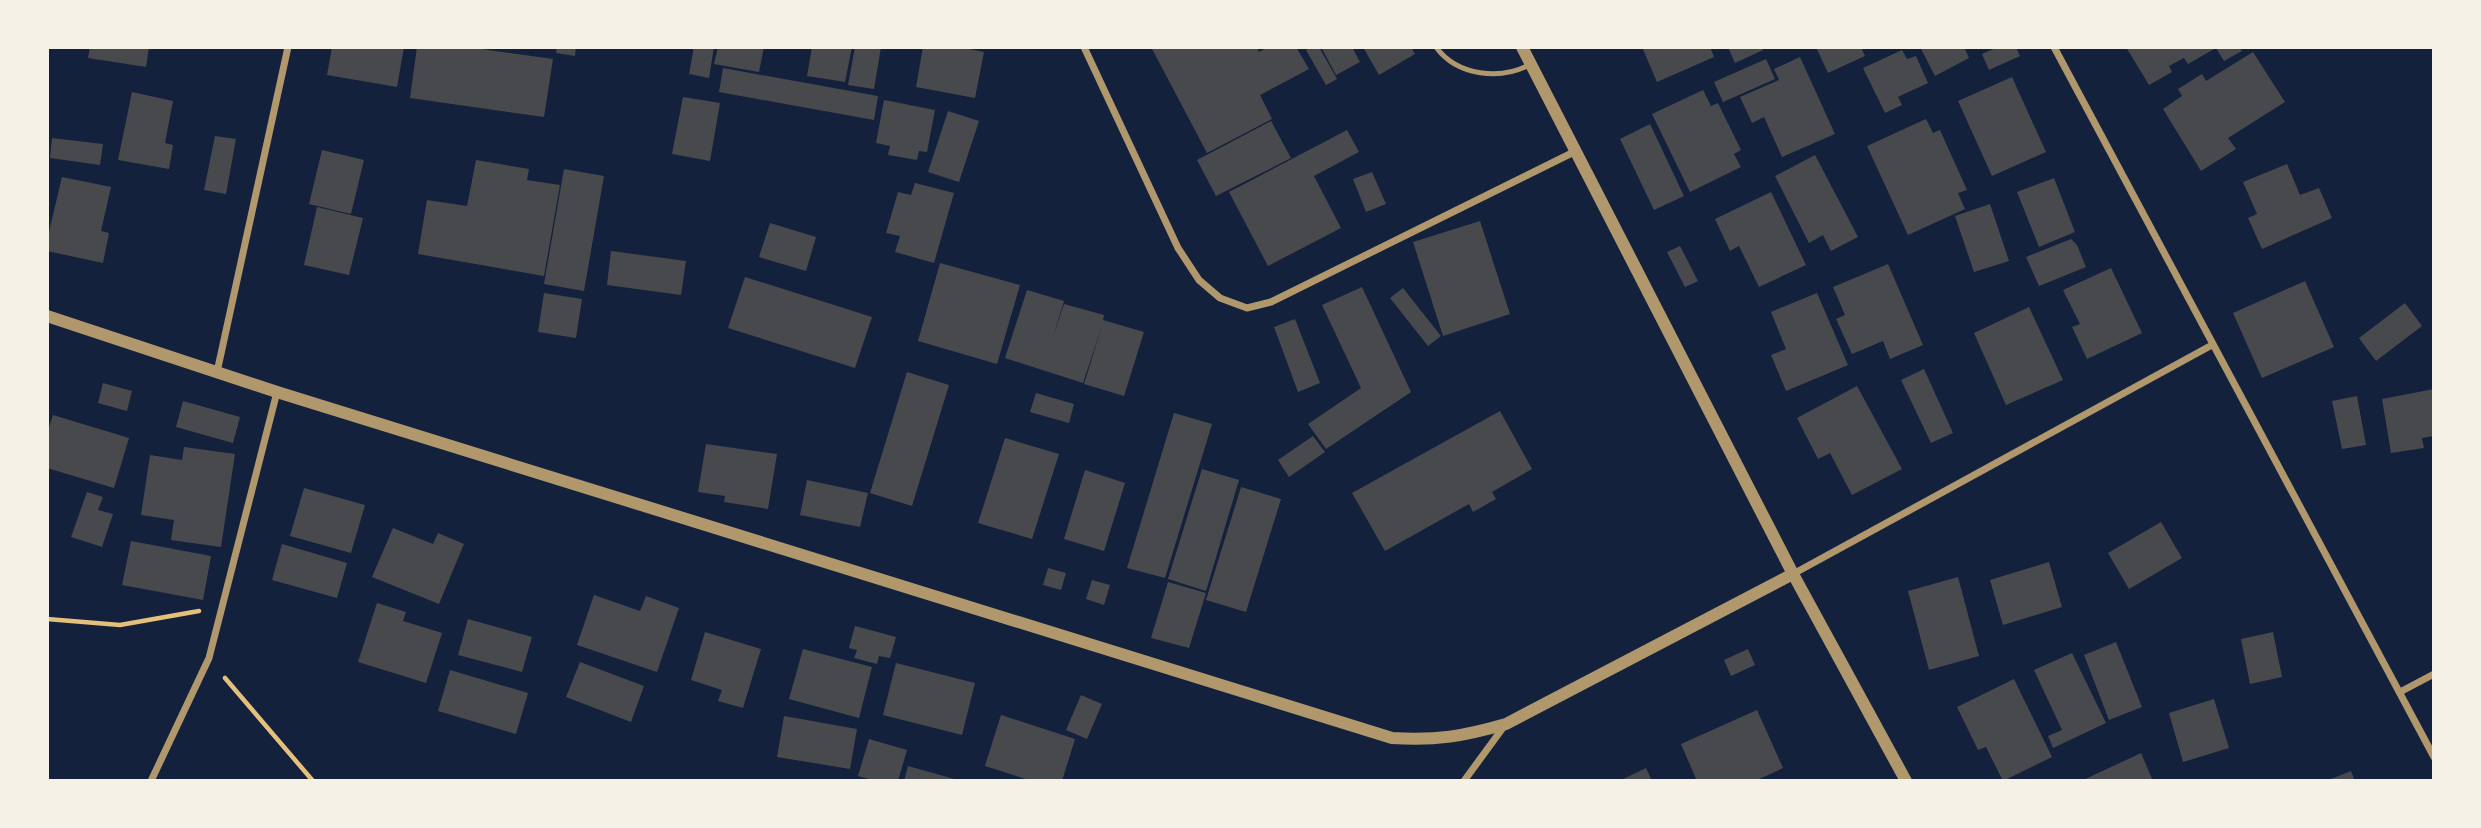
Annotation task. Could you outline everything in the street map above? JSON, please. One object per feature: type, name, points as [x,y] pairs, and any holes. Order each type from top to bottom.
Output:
[{"type":"street","points":[[217,372],[288,47]]},
{"type":"street","points":[[1084,47],[1178,247],[1199,280],[1220,298],[1247,308],[1271,302],[1576,152]]},
{"type":"street","points":[[1522,47],[1793,574],[1906,781]]},
{"type":"street","points":[[2054,47],[2434,757]]},
{"type":"street","points":[[2060,58],[2065,47]]},
{"type":"street","points":[[47,316],[277,392],[1392,738],[1428,740],[1467,735],[1506,724],[1793,574],[2212,345]]},
{"type":"street","points":[[151,781],[209,658],[277,392]]},
{"type":"street","points":[[2400,692],[2434,674]]},
{"type":"street","points":[[1464,781],[1506,724]]},
{"type":"lane","points":[[1436,47],[1457,65],[1478,73],[1500,74],[1521,70],[1531,64]]},
{"type":"path","points":[[47,619],[120,625],[220,607]]},
{"type":"path","points":[[209,658],[313,781]]},
{"type":"building","points":[[90,47],[149,47],[146,67],[88,58]]},
{"type":"building","points":[[332,47],[404,47],[397,87],[327,75]]},
{"type":"building","points":[[417,47],[467,47],[553,59],[544,117],[410,98]]},
{"type":"building","points":[[557,47],[576,47],[575,56],[556,53]]},
{"type":"building","points":[[694,47],[714,47],[709,78],[689,74]]},
{"type":"building","points":[[718,47],[764,47],[759,72],[714,64]]},
{"type":"building","points":[[812,47],[852,47],[845,82],[807,76]]},
{"type":"building","points":[[855,47],[881,47],[874,89],[848,85]]},
{"type":"building","points":[[923,47],[959,47],[984,52],[975,98],[916,87]]},
{"type":"building","points":[[1151,47],[1257,47],[1259,52],[1268,47],[1296,47],[1309,69],[1260,95],[1272,119],[1207,153]]},
{"type":"building","points":[[1319,47],[1337,79],[1326,85],[1306,50]]},
{"type":"building","points":[[1321,47],[1352,47],[1360,62],[1336,75]]},
{"type":"building","points":[[1363,47],[1411,47],[1415,54],[1379,75]]},
{"type":"building","points":[[1642,47],[1710,47],[1714,57],[1657,82]]},
{"type":"building","points":[[1728,47],[1762,47],[1763,50],[1735,63]]},
{"type":"building","points":[[1816,47],[1861,47],[1865,56],[1828,73]]},
{"type":"building","points":[[1920,47],[1964,47],[1969,58],[1935,76]]},
{"type":"building","points":[[1998,47],[2016,47],[2020,56],[1989,70],[1982,54]]},
{"type":"building","points":[[2126,47],[2214,49],[2188,64],[2184,58],[2169,66],[2172,72],[2149,85]]},
{"type":"building","points":[[2239,47],[2242,51],[2224,61],[2216,48]]},
{"type":"building","points":[[1902,50],[1907,59],[1916,56],[1928,83],[1898,97],[1902,105],[1885,113],[1863,68]]},
{"type":"building","points":[[2253,52],[2285,102],[2228,138],[2236,149],[2201,171],[2163,109],[2182,96],[2178,89],[2202,74],[2206,81]]},
{"type":"building","points":[[1800,57],[1835,134],[1782,157],[1764,117],[1752,123],[1740,97],[1779,80],[1774,69]]},
{"type":"building","points":[[1766,59],[1775,79],[1723,102],[1714,82]]},
{"type":"building","points":[[723,68],[878,96],[874,120],[719,92]]},
{"type":"building","points":[[2012,77],[2046,152],[1992,176],[1958,101]]},
{"type":"building","points":[[1703,90],[1711,106],[1718,103],[1741,150],[1734,154],[1741,167],[1690,192],[1652,114]]},
{"type":"building","points":[[132,92],[173,101],[165,143],[173,145],[169,169],[118,160]]},
{"type":"building","points":[[683,97],[720,103],[710,161],[672,154]]},
{"type":"building","points":[[884,100],[935,110],[927,152],[919,151],[917,160],[888,155],[890,146],[876,143]]},
{"type":"building","points":[[948,111],[979,121],[959,182],[928,172]]},
{"type":"building","points":[[1926,119],[1933,133],[1940,130],[1967,190],[1958,193],[1965,209],[1908,235],[1867,146]]},
{"type":"building","points":[[1271,121],[1291,158],[1216,196],[1197,160]]},
{"type":"building","points":[[1650,124],[1684,196],[1654,210],[1620,139]]},
{"type":"building","points":[[1347,130],[1359,152],[1314,176],[1341,228],[1268,266],[1229,192]]},
{"type":"building","points":[[215,136],[236,139],[226,194],[204,190]]},
{"type":"building","points":[[52,138],[103,144],[100,165],[50,158]]},
{"type":"building","points":[[322,150],[364,160],[351,214],[309,204]]},
{"type":"building","points":[[1815,155],[1858,237],[1831,251],[1823,235],[1809,243],[1775,176]]},
{"type":"building","points":[[476,160],[529,169],[527,180],[560,185],[544,276],[418,254],[427,200],[467,206]]},
{"type":"building","points":[[2287,164],[2300,195],[2319,188],[2332,218],[2262,249],[2248,218],[2257,214],[2243,182]]},
{"type":"building","points":[[564,169],[604,176],[584,291],[544,284]]},
{"type":"building","points":[[1372,172],[1386,204],[1366,212],[1353,179]]},
{"type":"building","points":[[62,177],[111,187],[101,231],[109,233],[103,263],[47,251],[47,240]]},
{"type":"building","points":[[2054,178],[2075,232],[2039,247],[2017,192]]},
{"type":"building","points":[[915,183],[954,193],[934,263],[895,252],[900,236],[886,233],[898,192],[911,195]]},
{"type":"building","points":[[1771,192],[1806,265],[1759,287],[1739,246],[1730,251],[1715,219]]},
{"type":"building","points":[[1990,204],[2009,261],[1974,272],[1955,216]]},
{"type":"building","points":[[317,207],[363,218],[349,275],[304,265]]},
{"type":"building","points":[[1480,221],[1510,314],[1443,336],[1413,242]]},
{"type":"building","points":[[770,223],[816,237],[806,271],[759,257]]},
{"type":"building","points":[[2071,239],[2077,245],[2086,267],[2039,286],[2026,257]]},
{"type":"building","points":[[1680,246],[1698,281],[1685,287],[1667,252]]},
{"type":"building","points":[[611,251],[686,261],[681,295],[607,285]]},
{"type":"building","points":[[940,263],[1020,285],[997,364],[918,341]]},
{"type":"building","points":[[1888,264],[1923,345],[1890,359],[1883,341],[1852,354],[1836,319],[1845,315],[1833,287]]},
{"type":"building","points":[[2111,268],[2142,333],[2087,359],[2072,327],[2080,324],[2063,290]]},
{"type":"building","points":[[745,277],[872,317],[855,368],[728,328]]},
{"type":"building","points":[[2305,281],[2334,347],[2262,378],[2233,313]]},
{"type":"building","points":[[1362,287],[1411,392],[1326,449],[1308,424],[1361,388],[1322,305]]},
{"type":"building","points":[[1403,288],[1441,336],[1428,346],[1390,298]]},
{"type":"building","points":[[1027,290],[1064,301],[1053,337],[1064,304],[1104,315],[1103,320],[1144,332],[1124,396],[1084,384],[1103,323],[1083,383],[1005,358]]},
{"type":"building","points":[[544,293],[582,299],[576,338],[538,332]]},
{"type":"building","points":[[1817,293],[1848,365],[1786,391],[1771,355],[1786,349],[1771,312]]},
{"type":"building","points":[[2405,303],[2422,326],[2376,361],[2359,338]]},
{"type":"building","points":[[2029,307],[2063,380],[2006,405],[1974,333]]},
{"type":"building","points":[[1295,319],[1320,383],[1298,392],[1274,327]]},
{"type":"building","points":[[1924,369],[1953,433],[1931,443],[1901,380]]},
{"type":"building","points":[[907,372],[949,385],[912,506],[870,493]]},
{"type":"building","points":[[103,383],[132,391],[127,411],[98,403]]},
{"type":"building","points":[[1857,386],[1902,469],[1852,495],[1830,453],[1818,459],[1797,418]]},
{"type":"building","points":[[2434,389],[2434,436],[2422,438],[2424,448],[2391,453],[2382,399]]},
{"type":"building","points":[[1036,393],[1074,404],[1069,423],[1030,412]]},
{"type":"building","points":[[2357,396],[2366,445],[2342,449],[2332,401]]},
{"type":"building","points":[[183,401],[240,417],[233,443],[176,427]]},
{"type":"building","points":[[1500,411],[1532,469],[1492,492],[1496,499],[1473,512],[1469,504],[1385,551],[1352,493]]},
{"type":"building","points":[[1174,413],[1212,424],[1165,578],[1127,568]]},
{"type":"building","points":[[53,415],[129,438],[114,488],[47,468],[47,433]]},
{"type":"building","points":[[1313,436],[1325,452],[1289,477],[1278,460]]},
{"type":"building","points":[[1005,438],[1059,454],[1032,539],[978,523]]},
{"type":"building","points":[[706,444],[777,454],[768,509],[724,502],[725,496],[698,492]]},
{"type":"building","points":[[184,447],[235,454],[221,547],[171,540],[174,520],[141,515],[150,455],[182,460]]},
{"type":"building","points":[[1202,469],[1239,480],[1206,591],[1168,579]]},
{"type":"building","points":[[1085,470],[1125,483],[1104,551],[1064,539]]},
{"type":"building","points":[[807,480],[868,493],[860,527],[800,515]]},
{"type":"building","points":[[1241,487],[1281,499],[1246,612],[1206,600]]},
{"type":"building","points":[[304,488],[365,505],[351,553],[290,536]]},
{"type":"building","points":[[87,492],[103,497],[98,510],[113,514],[102,547],[71,537]]},
{"type":"building","points":[[2161,522],[2182,558],[2129,589],[2108,553]]},
{"type":"building","points":[[393,528],[433,544],[438,533],[464,544],[439,604],[372,577]]},
{"type":"building","points":[[131,541],[211,556],[203,600],[122,585]]},
{"type":"building","points":[[282,544],[347,563],[337,598],[272,580]]},
{"type":"building","points":[[2049,562],[2062,607],[2003,625],[1990,580]]},
{"type":"building","points":[[1048,568],[1066,573],[1061,590],[1043,585]]},
{"type":"building","points":[[1958,577],[1979,656],[1929,670],[1908,591]]},
{"type":"building","points":[[1092,580],[1110,585],[1104,605],[1086,599]]},
{"type":"building","points":[[1168,582],[1206,593],[1189,648],[1151,638]]},
{"type":"building","points":[[594,595],[640,611],[646,596],[679,608],[657,672],[577,645]]},
{"type":"building","points":[[377,603],[406,612],[403,621],[442,633],[426,683],[358,662]]},
{"type":"building","points":[[468,619],[532,637],[522,672],[458,655]]},
{"type":"building","points":[[855,626],[896,637],[890,658],[879,656],[877,664],[854,658],[857,650],[849,648]]},
{"type":"building","points":[[705,632],[761,649],[743,708],[718,701],[722,690],[691,680]]},
{"type":"building","points":[[2273,632],[2282,677],[2250,684],[2241,639]]},
{"type":"building","points":[[2116,642],[2142,707],[2109,720],[2084,655]]},
{"type":"building","points":[[803,649],[872,667],[859,718],[789,699]]},
{"type":"building","points":[[1748,649],[1755,665],[1731,676],[1724,660]]},
{"type":"building","points":[[2072,653],[2106,723],[2053,748],[2048,736],[2062,730],[2034,670]]},
{"type":"building","points":[[580,662],[644,686],[631,722],[566,697]]},
{"type":"building","points":[[896,663],[975,683],[962,735],[883,715]]},
{"type":"building","points":[[450,670],[528,693],[516,734],[438,711]]},
{"type":"building","points":[[2014,679],[2052,757],[2003,781],[1986,747],[1978,750],[1957,707]]},
{"type":"building","points":[[1081,695],[1102,704],[1087,739],[1066,730]]},
{"type":"building","points":[[2214,699],[2229,748],[2183,762],[2169,713]]},
{"type":"building","points":[[1757,710],[1783,768],[1755,781],[1697,781],[1681,744]]},
{"type":"building","points":[[1001,715],[1075,739],[1062,781],[1032,781],[985,766]]},
{"type":"building","points":[[784,716],[857,729],[850,769],[777,757]]},
{"type":"building","points":[[869,739],[907,750],[898,781],[876,781],[858,776]]},
{"type":"building","points":[[2141,753],[2153,781],[2081,781]]},
{"type":"building","points":[[908,766],[958,780],[958,781],[904,781]]},
{"type":"building","points":[[1646,768],[1652,781],[1619,781]]},
{"type":"building","points":[[2351,771],[2355,781],[2326,781]]}]
